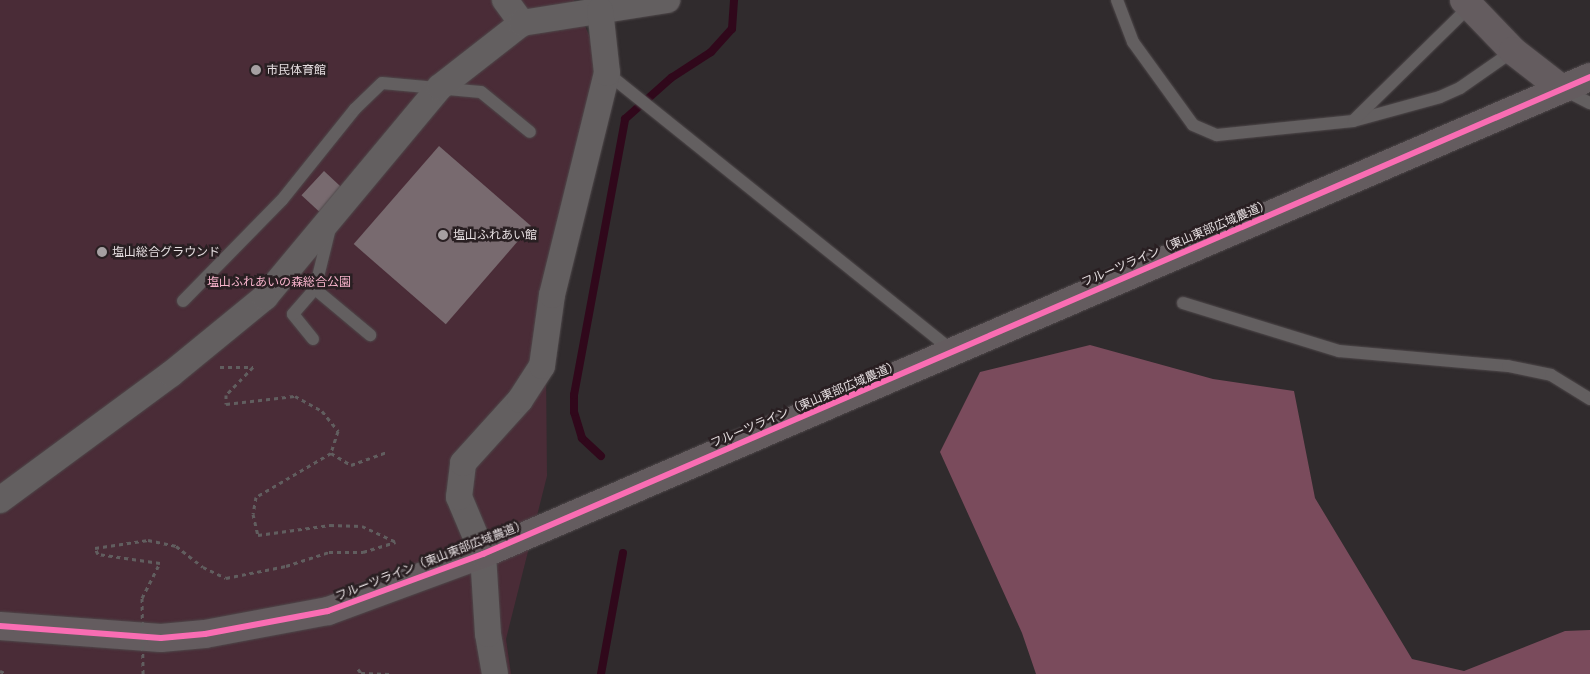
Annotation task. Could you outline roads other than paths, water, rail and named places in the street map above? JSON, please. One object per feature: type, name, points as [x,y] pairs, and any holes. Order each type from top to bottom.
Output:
[{"type":"street","points":[[505,0],[522,23]]},
{"type":"street","points":[[0,500],[171,374],[265,297],[332,219],[440,87],[522,23],[667,0]]},
{"type":"street","points":[[1467,3],[1513,51],[1562,89]]},
{"type":"street","points":[[495,674],[488,634],[483,554],[459,497],[463,463],[520,400],[542,366],[552,295],[612,77],[600,10]]},
{"type":"street","name":"フルーツライン（東山東部広域農道）","points":[[0,626],[123,636],[205,634],[328,611],[483,554],[1590,77]]},
{"type":"lane","points":[[1117,0],[1133,42],[1193,125],[1217,135],[1353,122],[1440,97],[1460,88],[1513,51]]},
{"type":"lane","points":[[1353,122],[1467,3]]},
{"type":"lane","points":[[612,77],[954,352]]},
{"type":"lane","points":[[183,301],[282,200],[355,109],[382,83],[481,92],[530,132]]},
{"type":"lane","points":[[1562,89],[1590,103]]},
{"type":"lane","points":[[312,339],[293,314],[315,289],[332,219]]},
{"type":"lane","points":[[315,289],[370,335]]},
{"type":"lane","points":[[1183,303],[1339,351],[1508,366],[1550,375],[1590,399]]},
{"type":"waterway","points":[[601,456],[582,438],[574,412],[574,395],[625,119],[671,78],[711,52],[732,29],[734,0]]},
{"type":"waterway","points":[[601,674],[623,553]]},
{"type":"place","name":"市民体育館","points":[[256,70]]},
{"type":"place","name":"塩山ふれあい館","points":[[443,235]]},
{"type":"place","name":"塩山総合グラウンド","points":[[102,252]]},
{"type":"park label","name":"塩山ふれあいの森総合公園","points":[[279,282]]}]
